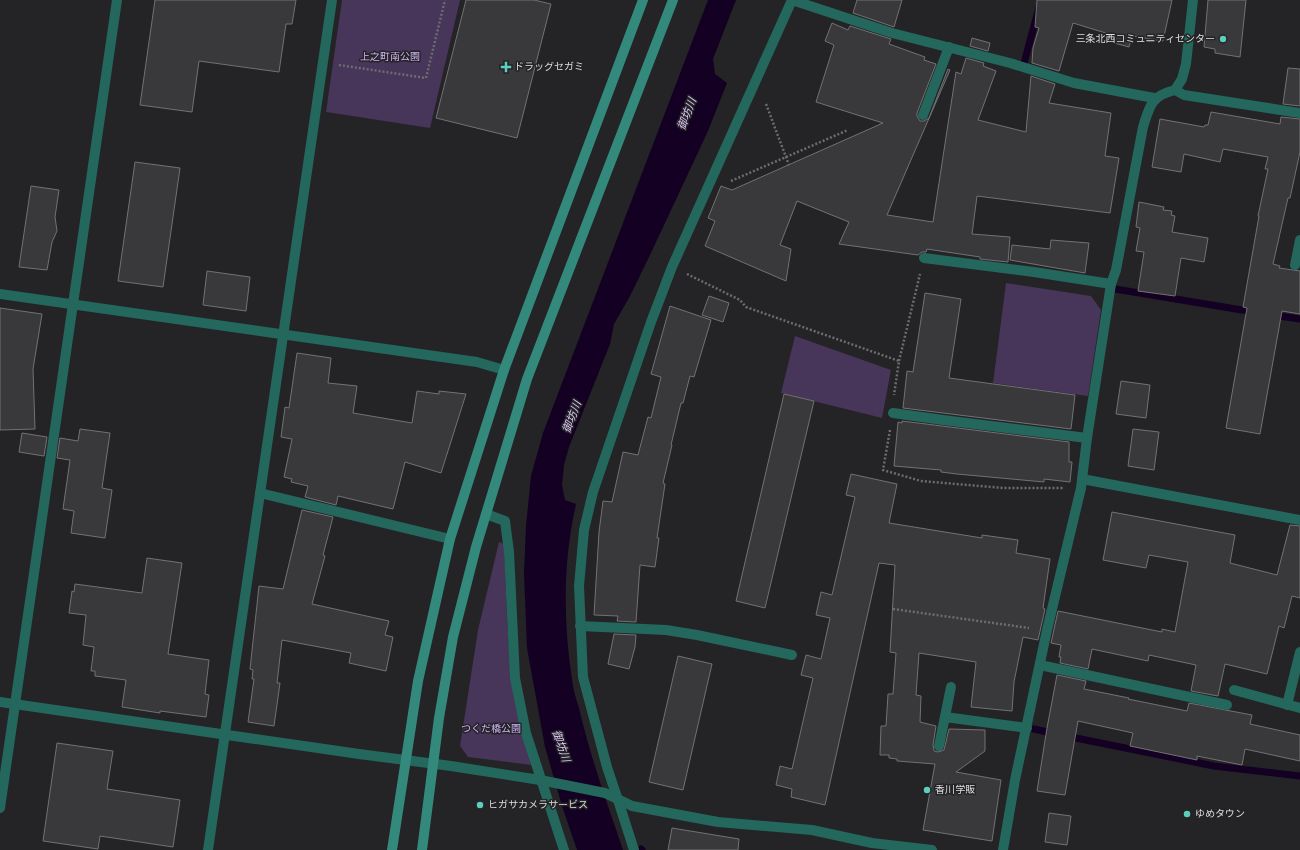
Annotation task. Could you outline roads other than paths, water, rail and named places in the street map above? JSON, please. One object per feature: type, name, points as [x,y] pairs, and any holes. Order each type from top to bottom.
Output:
[{"type":"street","points":[[0,808],[74,304],[116,0]]},
{"type":"street","points":[[208,850],[332,0]]},
{"type":"street","points":[[392,850],[418,681],[450,539],[504,370],[643,0]]},
{"type":"street","points":[[422,850],[439,718],[453,637],[476,547],[527,380],[673,0]]},
{"type":"street","points":[[634,850],[607,767],[583,677],[579,586],[584,530],[593,492],[651,322],[672,267],[792,0],[892,33],[1010,63],[1074,83],[1154,98],[1175,90],[1182,79],[1186,64],[1192,0]]},
{"type":"street","points":[[923,115],[949,47]]},
{"type":"street","points":[[1175,90],[1184,95],[1300,113]]},
{"type":"street","points":[[1003,850],[1015,780],[1047,630],[1082,483],[1087,438],[1110,284],[1116,270],[1143,127],[1154,98]]},
{"type":"street","points":[[1295,265],[1300,240]]},
{"type":"street","points":[[924,258],[1034,272],[1110,284]]},
{"type":"street","points":[[0,294],[477,362],[504,370]]},
{"type":"street","points":[[893,412],[943,420],[1087,438]]},
{"type":"street","points":[[1082,483],[1300,520]]},
{"type":"street","points":[[260,493],[450,539]]},
{"type":"street","points":[[486,514],[505,521],[507,527],[515,678],[526,733],[545,781],[564,850]]},
{"type":"street","points":[[580,626],[666,630],[792,655]]},
{"type":"street","points":[[1287,704],[1300,652]]},
{"type":"street","points":[[1040,665],[1227,704]]},
{"type":"street","points":[[939,746],[951,687]]},
{"type":"street","points":[[1234,690],[1300,708]]},
{"type":"street","points":[[0,702],[545,781],[605,793],[632,806],[718,822],[812,830],[872,843],[932,850]]},
{"type":"street","points":[[945,717],[1027,728]]},
{"type":"water","name":"御坊川","points":[[708,0],[736,0],[713,59],[715,74],[727,83],[708,131],[650,255],[630,296],[614,324],[610,344],[569,447],[564,465],[562,485],[565,500],[576,504],[569,547],[566,591],[567,635],[572,683],[588,744],[623,850],[577,850],[562,806],[545,747],[527,648],[524,573],[526,526],[531,476],[543,433]]},
{"type":"waterway","points":[[1023,67],[1041,0]]},
{"type":"waterway","points":[[1115,289],[1254,312]]},
{"type":"waterway","points":[[1272,315],[1300,319]]},
{"type":"waterway","points":[[1034,729],[1056,734]]},
{"type":"waterway","points":[[1066,736],[1214,766],[1300,776]]},
{"type":"place","name":"三条北西コミュニティセンター","points":[[1223,39]]},
{"type":"place","name":"ドラッグセガミ","points":[[506,67]]},
{"type":"place","name":"香川学販","points":[[927,790]]},
{"type":"place","name":"ヒガサカメラサービス","points":[[480,805]]},
{"type":"place","name":"ゆめタウン","points":[[1187,814]]},
{"type":"park label","name":"上之町南公園","points":[[390,57]]},
{"type":"park label","name":"つくだ橋公園","points":[[491,729]]}]
